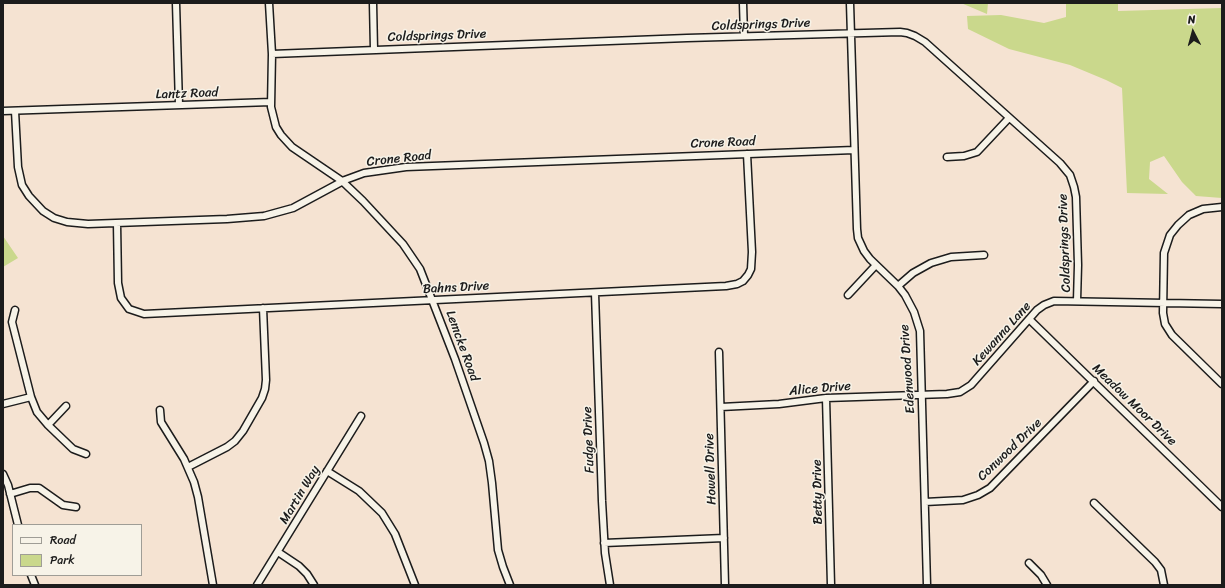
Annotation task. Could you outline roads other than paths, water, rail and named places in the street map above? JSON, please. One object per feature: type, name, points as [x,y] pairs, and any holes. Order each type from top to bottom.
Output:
[{"type":"street","points":[[176,3],[179,105]]},
{"type":"street","points":[[269,3],[272,54],[271,102]]},
{"type":"street","points":[[373,3],[374,50]]},
{"type":"street","points":[[743,3],[744,36]]},
{"type":"street","name":"Edenwood Drive","points":[[850,3],[856,229],[864,251],[898,286],[908,300],[918,322],[920,331],[927,585]]},
{"type":"street","name":"Coldsprings Drive","points":[[272,54],[744,36],[900,32],[915,36],[925,42],[1060,163],[1071,177],[1076,197],[1078,265],[1077,301]]},
{"type":"street","name":"Lantz Road","points":[[3,111],[271,102]]},
{"type":"street","name":"Lemcke Road","points":[[271,102],[275,123],[281,135],[287,142],[342,181],[377,216],[407,250],[417,264],[433,300],[471,404],[487,454],[492,483],[498,550],[510,585]]},
{"type":"street","name":"Crone Road","points":[[15,111],[18,167],[22,185],[32,201],[48,214],[67,222],[88,224],[227,219],[264,216],[293,208],[342,181],[364,173],[406,167],[854,150]]},
{"type":"street","points":[[947,157],[964,156],[977,152],[1009,118]]},
{"type":"street","name":"Bahns Drive","points":[[117,223],[119,287],[123,301],[132,310],[148,314],[726,286],[737,284],[744,280],[751,269],[752,252],[747,154]]},
{"type":"street","points":[[1222,207],[1209,208],[1195,212],[1183,219],[1170,236],[1165,248],[1163,302],[1164,320],[1168,331],[1222,384]]},
{"type":"street","points":[[898,286],[914,272],[931,263],[951,257],[984,255]]},
{"type":"street","points":[[848,295],[876,265]]},
{"type":"street","name":"Fudge Drive","points":[[595,293],[604,543],[610,585]]},
{"type":"street","name":"Kewanna Lane","points":[[922,395],[952,394],[967,388],[1039,308],[1049,303],[1059,300],[1222,304]]},
{"type":"street","points":[[188,467],[227,447],[235,441],[243,432],[262,398],[266,380],[262,308]]},
{"type":"street","points":[[15,310],[12,322],[31,397],[37,412],[73,449],[86,454]]},
{"type":"street","name":"Meadow Moor Drive","points":[[1029,319],[1222,507]]},
{"type":"street","name":"Howell Drive","points":[[719,352],[726,585]]},
{"type":"street","name":"Conwood Drive","points":[[925,502],[962,500],[978,495],[990,488],[1094,381]]},
{"type":"street","name":"Alice Drive","points":[[721,407],[779,404],[826,398],[922,395]]},
{"type":"street","points":[[3,404],[31,397]]},
{"type":"street","name":"Betty Drive","points":[[826,398],[831,585]]},
{"type":"street","points":[[48,425],[66,406]]},
{"type":"street","points":[[160,410],[161,422],[188,467],[194,482],[198,497],[213,585]]},
{"type":"street","name":"Martin Way","points":[[258,585],[361,416]]},
{"type":"street","points":[[327,471],[359,491],[382,513],[395,534],[415,585]]},
{"type":"street","points":[[3,474],[18,524]]},
{"type":"street","points":[[10,494],[30,488],[39,488],[63,505],[76,507]]},
{"type":"street","points":[[1094,503],[1155,562],[1161,570],[1164,585]]},
{"type":"street","points":[[604,543],[724,538]]},
{"type":"street","points":[[278,552],[300,566],[314,585]]},
{"type":"street","points":[[1029,563],[1041,575],[1047,585]]}]
